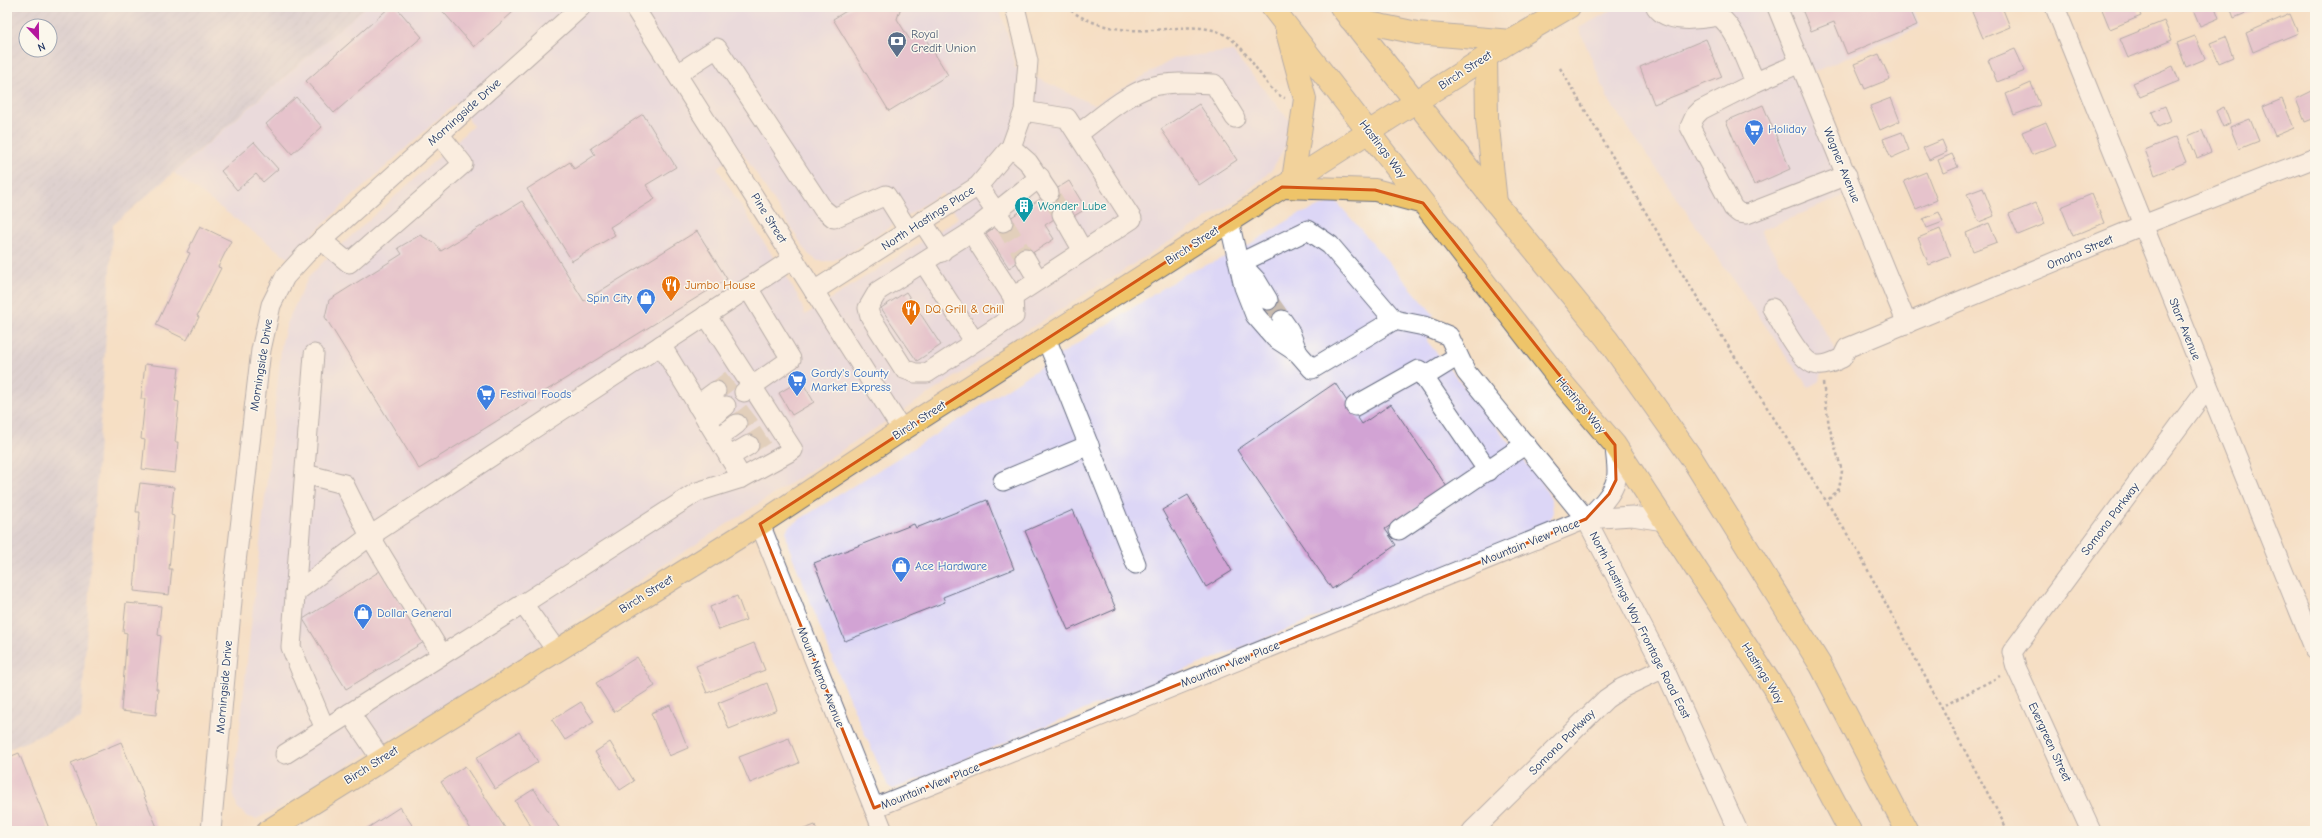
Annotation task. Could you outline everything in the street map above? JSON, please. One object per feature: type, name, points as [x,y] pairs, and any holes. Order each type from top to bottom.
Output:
[{"type":"main road","name":"Birch Street","points":[[268,831],[381,759],[760,524],[902,430],[1369,131],[1511,41],[1569,7]]},
{"type":"main road","points":[[1345,13],[1417,33],[1511,41]]},
{"type":"main road","points":[[1345,13],[1496,203],[1607,339],[1691,457],[1821,666],[1864,744],[1907,831]]},
{"type":"main road","points":[[1279,15],[1305,99],[1288,183],[1375,190],[1423,203]]},
{"type":"main road","name":"Hastings Way","points":[[1279,15],[1563,384],[1614,445],[1775,690],[1850,831]]},
{"type":"main road","points":[[1486,57],[1487,118],[1496,203]]},
{"type":"street","name":"Morningside Drive","points":[[211,831],[234,579],[261,350],[271,306],[285,277],[321,240],[581,7]]},
{"type":"street","name":"Pine Street","points":[[634,7],[902,430]]},
{"type":"street","name":"North Hastings Place","points":[[814,291],[978,186],[1011,147],[1024,111],[1028,61],[1021,25],[1015,7]]},
{"type":"street","points":[[1656,7],[1660,12],[1669,18],[1703,18],[1719,16],[1726,22],[1737,41],[1756,82]]},
{"type":"street","name":"Wagner Avenue","points":[[1777,7],[1908,324]]},
{"type":"street","name":"Starr Avenue","points":[[2055,7],[2315,650]]},
{"type":"street","points":[[677,74],[717,48],[823,209],[834,218],[886,195],[942,252]]},
{"type":"street","points":[[1800,63],[1756,82],[1701,110],[1695,116],[1690,127],[1733,208],[1739,213],[1748,214],[1847,175]]},
{"type":"street","points":[[1078,134],[1127,98],[1150,87],[1173,84],[1214,84],[1236,118]]},
{"type":"street","points":[[1013,297],[1132,219],[1067,118],[1024,111]]},
{"type":"street","points":[[321,240],[349,263],[463,164],[439,134]]},
{"type":"street","points":[[971,232],[1013,297],[1014,316],[927,373],[915,373],[904,369],[870,316],[868,308],[878,292],[971,232],[1000,217],[1044,185],[1028,162],[1011,147]]},
{"type":"street","name":"Omaha Street","points":[[1826,364],[1842,358],[1847,348],[2143,226],[2315,158]]},
{"type":"street","points":[[978,186],[1000,217]]},
{"type":"street","points":[[1062,214],[1083,251]]},
{"type":"street","points":[[1229,221],[1240,263],[1244,287],[1255,315],[1275,338],[1298,353],[1312,369],[1394,320],[1330,245],[1308,230],[1240,263]]},
{"type":"street","points":[[295,593],[370,536],[794,258]]},
{"type":"street","points":[[1025,258],[1038,280]]},
{"type":"street","points":[[924,263],[974,341]]},
{"type":"street","points":[[1240,263],[1256,280],[1268,300]]},
{"type":"street","points":[[743,382],[791,359],[748,288]]},
{"type":"street","points":[[1772,308],[1802,356],[1810,364],[1826,364]]},
{"type":"street","points":[[285,754],[524,604],[697,492],[742,478],[793,450],[774,430],[759,407],[743,382],[706,315]]},
{"type":"street","points":[[1282,320],[1289,330],[1298,353]]},
{"type":"street","name":"North Hastings Way Frontage Road East","points":[[1394,320],[1424,326],[1449,336],[1466,372],[1586,519],[1664,668],[1738,831]]},
{"type":"street","points":[[1046,338],[1136,564]]},
{"type":"street","points":[[661,345],[742,478]]},
{"type":"street","points":[[314,354],[291,647],[325,729]]},
{"type":"street","points":[[1424,377],[1458,356]]},
{"type":"street","points":[[1355,406],[1419,370],[1488,471]]},
{"type":"street","name":"Somona Parkway","points":[[2014,660],[2208,387]]},
{"type":"street","points":[[697,404],[721,399],[707,421]]},
{"type":"street","points":[[718,438],[737,424]]},
{"type":"street","points":[[1399,530],[1526,444]]},
{"type":"street","points":[[729,457],[749,445]]},
{"type":"street","points":[[1003,481],[1089,445]]},
{"type":"street","name":"Mountain View Place","points":[[1586,519],[1609,494],[1616,480],[1614,445]]},
{"type":"street","points":[[305,474],[344,484],[370,536],[442,655]]},
{"type":"street","name":"Mountain View Place","points":[[874,808],[1586,519],[1632,516],[1664,521]]},
{"type":"street","name":"Mount Nemo Avenue","points":[[760,524],[883,831]]},
{"type":"street","points":[[524,604],[556,650]]},
{"type":"street","name":"Evergreen Street","points":[[2014,660],[2091,831]]},
{"type":"street","name":"Somona Parkway","points":[[1474,830],[1606,699],[1622,688],[1664,668]]},
{"type":"street","points":[[350,713],[381,759]]},
{"type":"path","points":[[1066,7],[1077,16],[1094,24],[1110,27],[1150,30],[1184,27],[1218,32],[1231,38],[1241,47],[1274,90],[1282,97],[1292,99]]},
{"type":"path","points":[[1560,68],[1680,270],[1856,548],[1940,708],[2008,831]]},
{"type":"path","points":[[1826,364],[1823,388],[1829,426],[1842,471],[1839,489],[1827,501]]},
{"type":"path","points":[[1940,708],[2014,660]]},
{"type":"highlighted area","points":[[1282,187],[1375,190],[1423,203],[1615,445],[1616,480],[1609,494],[1586,519],[874,808],[760,524]]},
{"type":"shaded area","points":[[7,7],[365,7],[113,225],[81,718],[7,750]]},
{"type":"shaded area","points":[[365,7],[999,7],[1013,51],[1014,67],[1094,105],[1175,58],[1232,51],[1292,123],[1287,143],[1273,168],[1238,199],[1031,328],[467,692],[278,809],[256,819],[247,817],[237,807],[233,791],[282,342],[288,320],[308,278],[328,257],[473,126],[457,102],[352,197],[288,258],[174,173]],"holes":[[[741,150],[808,254],[818,261],[831,261],[848,254],[942,193],[959,218],[805,315],[798,296],[717,168]]]},
{"type":"shaded area","points":[[1617,7],[1912,7],[1920,27],[1797,79],[1844,196],[1760,231],[1839,355],[1820,375],[1819,382],[1808,387],[1608,99],[1579,28]]},
{"type":"shaded area","points":[[1336,201],[1434,315],[1430,318],[1427,341],[1543,484],[1552,502],[1553,512],[1549,522],[1542,528],[1074,714],[899,787],[893,789],[888,786],[840,678],[788,545],[786,531],[789,526],[962,418],[1185,274],[1237,252],[1297,215]]},
{"type":"building","points":[[390,7],[396,7],[422,37],[334,113],[306,81]]},
{"type":"building","points":[[439,7],[509,7],[513,12],[474,47]]},
{"type":"building","name":"Royal Credit Union","points":[[853,7],[901,7],[897,19],[910,40],[922,33],[948,75],[889,111],[833,19]]},
{"type":"building","points":[[1801,7],[1909,7],[1917,25],[1847,54],[1834,22],[1811,31]]},
{"type":"building","points":[[1984,7],[2002,7],[2010,27],[1983,38],[1972,12]]},
{"type":"building","points":[[2101,7],[2137,7],[2141,16],[2110,29]]},
{"type":"building","points":[[2192,7],[2215,7],[2219,18],[2200,26]]},
{"type":"building","points":[[2230,7],[2260,7],[2234,18]]},
{"type":"building","points":[[2290,14],[2298,33],[2253,52],[2246,33]]},
{"type":"building","points":[[2164,21],[2172,40],[2128,58],[2120,39]]},
{"type":"building","points":[[2195,36],[2205,59],[2186,67],[2177,43]]},
{"type":"building","points":[[2225,37],[2233,57],[2219,63],[2210,43]]},
{"type":"building","points":[[1706,39],[1722,77],[1654,104],[1640,67]]},
{"type":"building","points":[[2015,49],[2025,71],[1997,82],[1988,60]]},
{"type":"building","points":[[1879,54],[1890,79],[1865,89],[1854,64]]},
{"type":"building","points":[[2173,66],[2179,81],[2140,97],[2133,83]]},
{"type":"building","points":[[2031,83],[2040,105],[2014,115],[2006,94]]},
{"type":"building","points":[[2312,91],[2315,98],[2315,118],[2305,122],[2296,99]]},
{"type":"building","points":[[296,97],[322,127],[292,154],[266,124]]},
{"type":"building","points":[[1891,98],[1900,121],[1880,130],[1870,106]]},
{"type":"building","points":[[2282,99],[2294,128],[2275,136],[2263,107]]},
{"type":"building","points":[[1199,104],[1237,160],[1199,185],[1161,129]]},
{"type":"building","points":[[1763,105],[1790,169],[1754,185],[1726,121]]},
{"type":"building","points":[[2165,106],[2171,121],[2158,127],[2152,112]]},
{"type":"building","points":[[2224,107],[2230,123],[2223,127],[2216,111]]},
{"type":"building","points":[[643,114],[676,167],[646,185],[655,199],[610,227],[615,235],[572,261],[527,189],[570,162],[574,169],[595,155],[591,148]]},
{"type":"building","points":[[2250,119],[2259,141],[2239,149],[2230,127]]},
{"type":"building","points":[[2046,122],[2056,145],[2032,155],[2022,132]]},
{"type":"building","points":[[2202,130],[2211,152],[2197,158],[2188,136]]},
{"type":"building","points":[[1902,132],[1909,150],[1891,158],[1883,139]]},
{"type":"building","points":[[2176,137],[2186,162],[2155,175],[2145,150]]},
{"type":"building","points":[[1942,140],[1947,152],[1929,160],[1923,148]]},
{"type":"building","points":[[254,142],[278,169],[263,182],[256,174],[237,190],[221,171]]},
{"type":"building","points":[[1952,154],[1958,167],[1943,173],[1938,160]]},
{"type":"building","points":[[1926,172],[1937,200],[1916,209],[1904,181]]},
{"type":"building","name":"Wonder Lube","points":[[1069,181],[1086,209],[1072,217],[1068,210],[1045,225],[1054,239],[1009,268],[986,233]]},
{"type":"building","points":[[1983,188],[1994,216],[1979,222],[1967,194]]},
{"type":"building","points":[[2092,194],[2104,223],[2073,236],[2061,207]]},
{"type":"building","points":[[522,201],[584,301],[697,231],[727,279],[419,469],[325,317],[329,300],[402,254],[398,248],[420,235],[436,244],[441,251]]},
{"type":"building","points":[[2036,203],[2045,224],[2018,235],[2009,214]]},
{"type":"building","points":[[1939,212],[1943,222],[1927,228],[1923,219]]},
{"type":"building","points":[[1989,223],[1997,242],[1973,251],[1966,233]]},
{"type":"building","points":[[200,226],[231,241],[218,267],[221,268],[197,316],[199,317],[187,340],[156,325],[190,253],[187,252]]},
{"type":"building","points":[[1940,229],[1951,256],[1929,265],[1918,238]]},
{"type":"building","name":"DQ Grill & Chill","points":[[906,292],[941,345],[917,361],[881,308]]},
{"type":"building","points":[[145,364],[179,368],[175,401],[179,402],[175,442],[178,442],[175,473],[142,469],[145,440],[141,439],[145,399],[141,399]]},
{"type":"building","name":"Gordy's County Market Express","points":[[801,380],[814,402],[792,415],[779,393]]},
{"type":"building","points":[[1335,383],[1362,424],[1391,404],[1447,487],[1385,529],[1396,545],[1332,589],[1237,450]]},
{"type":"building","points":[[140,483],[174,487],[171,515],[174,516],[169,569],[172,569],[169,595],[134,591],[140,512],[136,512]]},
{"type":"building","points":[[1188,495],[1232,571],[1206,587],[1162,510]]},
{"type":"building","name":"Ace Hardware","points":[[987,500],[1014,569],[943,597],[945,602],[845,641],[814,563],[914,524],[916,528]]},
{"type":"building","points":[[1073,510],[1116,609],[1068,630],[1025,531]]},
{"type":"building","name":"Dollar General","points":[[380,571],[424,642],[346,689],[303,619]]},
{"type":"building","points":[[737,596],[746,620],[719,630],[710,607]]},
{"type":"building","points":[[126,603],[161,606],[158,635],[161,636],[156,689],[158,689],[156,715],[121,711],[127,633],[123,632]]},
{"type":"building","points":[[754,643],[765,670],[707,693],[696,666]]},
{"type":"building","points":[[637,657],[655,686],[614,712],[596,683]]},
{"type":"building","points":[[767,683],[777,710],[729,729],[718,703]]},
{"type":"building","points":[[581,702],[594,722],[565,740],[552,720]]},
{"type":"building","points":[[670,705],[688,748],[669,756],[651,713]]},
{"type":"building","points":[[519,732],[538,762],[495,789],[476,758]]},
{"type":"building","points":[[789,738],[799,763],[750,783],[739,757]]},
{"type":"building","points":[[121,742],[157,827],[147,831],[99,831],[71,763]]},
{"type":"building","points":[[610,742],[634,781],[620,790],[595,752]]},
{"type":"building","points":[[19,753],[50,831],[7,831],[7,758]]},
{"type":"building","points":[[465,766],[507,831],[472,831],[441,782]]},
{"type":"building","points":[[534,789],[560,829],[557,831],[534,831],[515,801]]},
{"type":"building","points":[[400,807],[416,831],[363,831]]},
{"type":"building","points":[[815,825],[817,831],[799,831]]},
{"type":"tunnel","points":[[1049,193],[1062,214]]},
{"type":"tunnel","points":[[1003,222],[1025,258]]},
{"type":"tunnel","points":[[1268,300],[1282,320]]},
{"type":"tunnel","points":[[716,391],[734,377]]},
{"type":"tunnel","points":[[737,424],[755,410]]},
{"type":"tunnel","points":[[749,445],[769,432]]},
{"type":"place","name":"Royal Credit Union","points":[[897,58]]},
{"type":"place","name":"Holiday","points":[[1754,146]]},
{"type":"place","name":"Wonder Lube","points":[[1024,223]]},
{"type":"place","name":"Jumbo House","points":[[671,302]]},
{"type":"place","name":"Spin City","points":[[646,315]]},
{"type":"place","name":"DQ Grill & Chill","points":[[911,326]]},
{"type":"place","name":"Gordy's County Market Express","points":[[797,397]]},
{"type":"place","name":"Festival Foods","points":[[486,411]]},
{"type":"place","name":"Ace Hardware","points":[[901,583]]},
{"type":"place","name":"Dollar General","points":[[363,630]]}]
